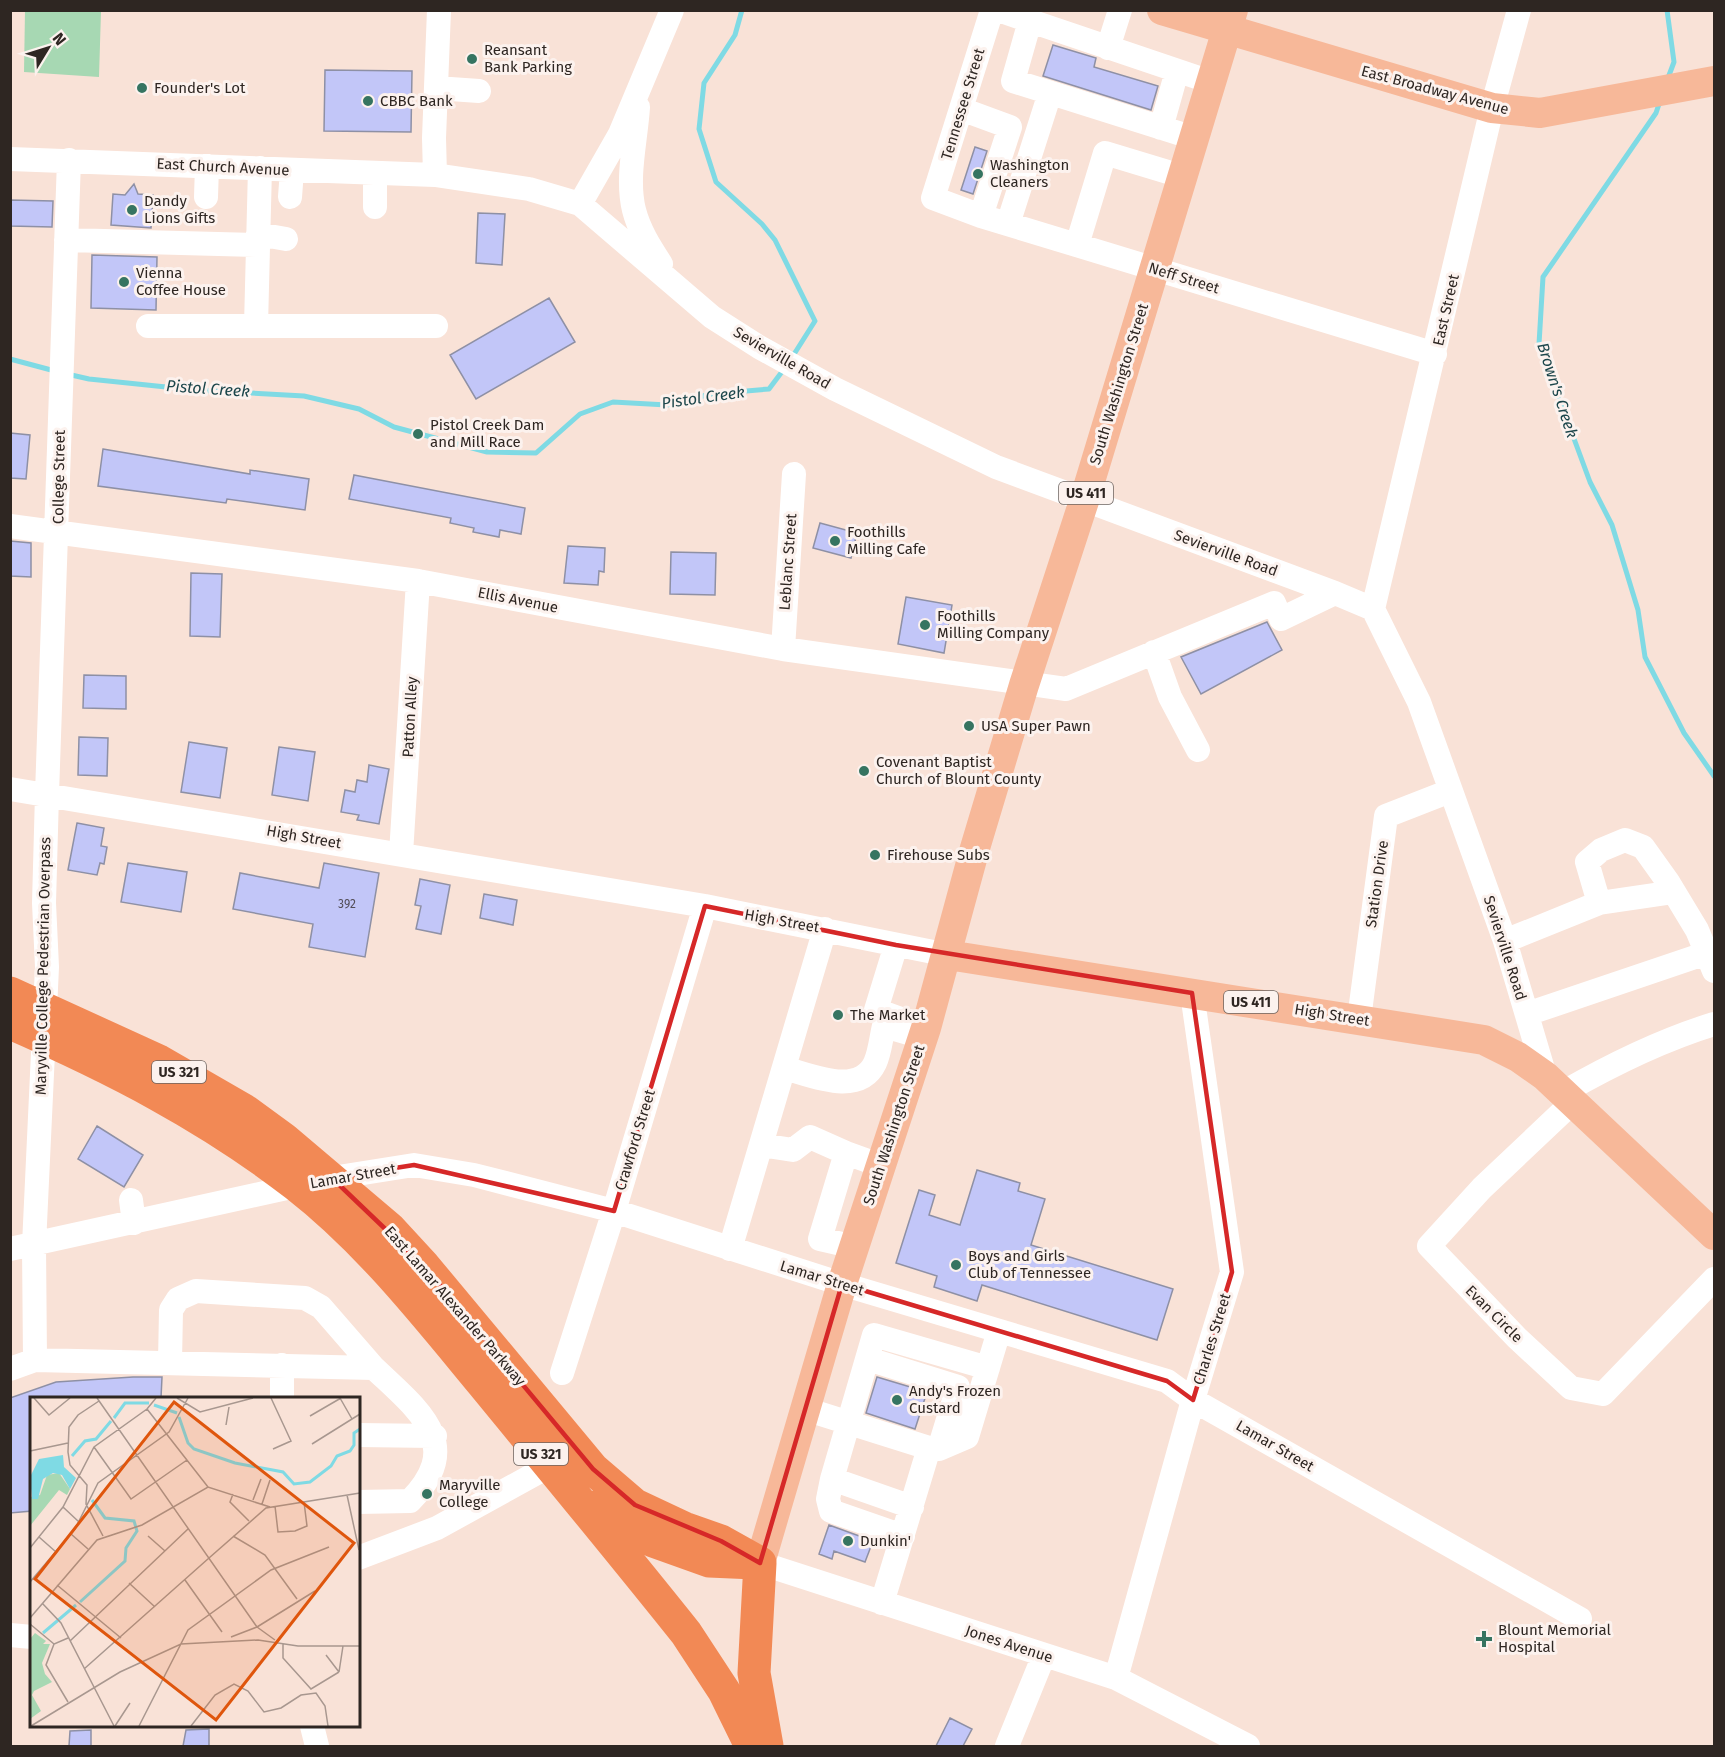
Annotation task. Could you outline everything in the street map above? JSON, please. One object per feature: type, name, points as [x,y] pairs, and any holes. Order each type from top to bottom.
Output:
[{"type":"highway","name":"East Lamar Alexander Parkway","points":[[10,993],[178,1072],[244,1110],[332,1178],[389,1228],[424,1266],[531,1393],[563,1458],[635,1504],[721,1541],[760,1563]]},
{"type":"highway","name":"East Lamar Alexander Parkway","points":[[10,1023],[154,1090],[234,1138],[298,1186],[356,1237],[563,1458],[724,1691],[751,1746]]},
{"type":"highway","points":[[760,1563],[754,1673],[767,1746]]},
{"type":"main road","name":"East Broadway Avenue","points":[[1161,10],[1229,21],[1492,108],[1540,113],[1706,82]]},
{"type":"main road","name":"South Washington Street","points":[[760,1563],[842,1284],[882,1166],[948,955],[975,848],[1024,685],[1084,501],[1229,21]]},
{"type":"main road","name":"High Street","points":[[948,955],[1484,1040],[1518,1058],[1561,1090]]},
{"type":"main road","name":"US 411","points":[[1561,1090],[1714,1235]]},
{"type":"street","points":[[435,176],[439,10]]},
{"type":"street","points":[[580,204],[620,134],[672,10]]},
{"type":"street","name":"Tennessee Street","points":[[933,198],[992,10]]},
{"type":"street","points":[[998,10],[1210,82]]},
{"type":"street","points":[[1108,48],[1120,10]]},
{"type":"street","name":"East Street","points":[[1373,609],[1436,354],[1492,108],[1519,10]]},
{"type":"street","points":[[1030,21],[1013,81],[1194,138]]},
{"type":"street","points":[[1161,128],[1177,71]]},
{"type":"street","points":[[436,88],[479,91]]},
{"type":"street","points":[[639,88],[632,176],[634,210],[644,237],[673,284]]},
{"type":"street","points":[[1008,224],[1050,93]]},
{"type":"street","points":[[961,109],[1010,127],[981,216]]},
{"type":"street","points":[[1077,246],[1105,153],[1181,176]]},
{"type":"street","name":"East Church Avenue","points":[[10,159],[435,176]]},
{"type":"street","name":"College Street","points":[[47,794],[58,531],[69,160]]},
{"type":"street","points":[[206,197],[207,166]]},
{"type":"street","points":[[256,326],[260,168]]},
{"type":"street","points":[[290,198],[292,170]]},
{"type":"street","points":[[375,173],[375,207]]},
{"type":"street","name":"Sevierville Road","points":[[435,176],[529,189],[580,204],[712,317],[759,347],[835,389],[996,466],[1373,609],[1419,702],[1505,941],[1527,1014],[1561,1090]]},
{"type":"street","name":"Neff Street","points":[[933,198],[981,216],[1077,246],[1436,354]]},
{"type":"street","points":[[66,240],[286,239]]},
{"type":"street","points":[[148,326],[436,326]]},
{"type":"street","name":"Leblanc Street","points":[[783,649],[794,474]]},
{"type":"street","name":"Ellis Avenue","points":[[10,526],[418,581],[783,649],[1024,685],[1066,689],[1274,603],[1281,619],[1335,593]]},
{"type":"street","name":"Patton Alley","points":[[401,854],[418,581]]},
{"type":"street","points":[[1154,652],[1170,697],[1198,750]]},
{"type":"street","name":"High Street","points":[[10,789],[705,906],[948,955]]},
{"type":"street","name":"Station Drive","points":[[1359,1019],[1386,816],[1450,791]]},
{"type":"street","name":"Maryville College Pedestrian Overpass","points":[[35,1360],[22,1247],[40,1095],[46,967],[44,903],[47,794]]},
{"type":"street","points":[[1527,1014],[1711,962],[1697,930],[1643,847],[1625,840],[1601,850],[1587,862],[1599,903]]},
{"type":"street","points":[[1505,941],[1599,903],[1674,892]]},
{"type":"street","name":"Crawford Street","points":[[562,1373],[614,1211],[705,906]]},
{"type":"street","points":[[730,1249],[825,929]]},
{"type":"street","points":[[896,945],[876,1010],[924,1032]]},
{"type":"street","name":"Charles Street","points":[[1116,1678],[1193,1400],[1232,1272],[1192,993]]},
{"type":"street","points":[[1561,1090],[1685,1033],[1714,1024]]},
{"type":"street","points":[[784,1068],[842,1083],[864,1077],[875,1063],[884,1026],[924,1032]]},
{"type":"street","points":[[875,1063],[910,1078]]},
{"type":"street","name":"Evan Circle","points":[[1561,1090],[1482,1188],[1429,1246],[1517,1338],[1570,1388],[1603,1394],[1714,1279]]},
{"type":"street","points":[[761,1145],[793,1150],[810,1137],[882,1166]]},
{"type":"street","points":[[846,1153],[820,1239],[855,1247]]},
{"type":"street","name":"Lamar Street","points":[[22,1247],[133,1211],[298,1186],[332,1178],[414,1165],[474,1175],[614,1211],[842,1284],[1167,1381],[1193,1400],[1580,1619]]},
{"type":"street","points":[[170,1362],[171,1310],[178,1299],[196,1291],[305,1298],[321,1307],[374,1368],[414,1407],[435,1436],[435,1464],[426,1485],[410,1501],[360,1502]]},
{"type":"street","points":[[805,1409],[934,1448],[968,1437],[999,1331]]},
{"type":"street","points":[[903,1536],[831,1511],[828,1499],[874,1335],[988,1368]]},
{"type":"street","points":[[868,1359],[958,1387],[912,1507],[882,1603]]},
{"type":"street","points":[[10,1369],[35,1360],[374,1368]]},
{"type":"street","points":[[282,1365],[282,1397]]},
{"type":"street","points":[[360,1435],[435,1436]]},
{"type":"street","points":[[360,1557],[437,1528],[563,1458]]},
{"type":"street","points":[[832,1479],[912,1507]]},
{"type":"street","name":"Jones Avenue","points":[[760,1563],[1116,1678],[1248,1746]]},
{"type":"street","points":[[10,1635],[30,1636]]},
{"type":"street","points":[[1007,1746],[1044,1655]]},
{"type":"street","points":[[312,1727],[316,1746]]},
{"type":"highlighted area","points":[[705,906],[896,945],[1192,993],[1232,1272],[1193,1400],[1167,1381],[842,1284],[760,1563],[721,1541],[635,1505],[593,1469],[424,1266],[332,1178],[414,1165],[614,1211]]},
{"type":"green space","points":[[25,11],[101,11],[99,77],[24,72]]},
{"type":"building","points":[[1053,45],[1096,58],[1094,67],[1158,86],[1151,110],[1043,76]]},
{"type":"building","name":"CBBC Bank","points":[[325,70],[412,71],[411,132],[324,131]]},
{"type":"building","points":[[975,147],[987,151],[973,194],[961,190]]},
{"type":"building","name":"Dandy Lions Gifts","points":[[134,184],[138,194],[153,195],[151,228],[111,225],[113,194],[125,195]]},
{"type":"building","points":[[10,200],[53,201],[52,227],[10,226]]},
{"type":"building","points":[[478,213],[505,214],[502,265],[476,263]]},
{"type":"building","name":"Vienna Coffee House","points":[[92,255],[157,257],[156,310],[91,308]]},
{"type":"building","points":[[549,298],[575,342],[476,399],[450,355]]},
{"type":"building","points":[[10,433],[30,435],[26,479],[10,478]]},
{"type":"building","points":[[103,449],[250,474],[250,470],[309,479],[305,510],[227,499],[226,503],[98,486]]},
{"type":"building","points":[[354,475],[525,508],[521,534],[500,530],[499,537],[473,532],[474,528],[450,523],[451,518],[349,499]]},
{"type":"building","name":"Foothills Milling Cafe","points":[[820,523],[857,533],[851,558],[813,548]]},
{"type":"building","points":[[10,541],[31,543],[31,577],[10,576]]},
{"type":"building","points":[[568,546],[605,548],[604,572],[599,571],[598,585],[564,583]]},
{"type":"building","points":[[671,552],[716,553],[715,595],[670,594]]},
{"type":"building","points":[[191,573],[222,574],[220,637],[190,636]]},
{"type":"building","name":"Foothills Milling Company","points":[[906,597],[952,605],[944,653],[898,644]]},
{"type":"building","points":[[1267,622],[1282,650],[1201,694],[1181,657]]},
{"type":"building","points":[[84,675],[126,676],[126,709],[83,708]]},
{"type":"building","points":[[79,737],[108,738],[107,776],[78,775]]},
{"type":"building","points":[[189,742],[227,748],[220,798],[181,792]]},
{"type":"building","points":[[279,747],[315,752],[308,801],[272,795]]},
{"type":"building","points":[[369,765],[389,769],[379,824],[357,820],[359,815],[341,812],[345,790],[355,792],[357,780],[367,782]]},
{"type":"building","points":[[77,823],[104,828],[101,846],[107,847],[104,864],[100,863],[97,875],[68,870]]},
{"type":"building","points":[[128,863],[187,872],[181,912],[121,902]]},
{"type":"building","points":[[324,863],[379,873],[365,957],[309,947],[313,924],[233,909],[240,873],[319,888]]},
{"type":"building","points":[[420,879],[450,885],[441,934],[416,929],[421,906],[415,905]]},
{"type":"building","points":[[484,894],[517,900],[513,925],[480,918]]},
{"type":"building","points":[[97,1126],[143,1155],[124,1187],[78,1159]]},
{"type":"building","points":[[977,1170],[1020,1183],[1018,1191],[1045,1199],[1031,1245],[1173,1289],[1157,1340],[982,1285],[977,1301],[934,1287],[937,1276],[896,1263],[919,1190],[935,1195],[929,1215],[960,1225]]},
{"type":"building","points":[[162,1377],[161,1397],[30,1397],[30,1511],[10,1513],[10,1398],[56,1382]]},
{"type":"building","name":"Andy's Frozen Custard","points":[[877,1377],[927,1392],[915,1429],[866,1413]]},
{"type":"building","name":"Dunkin'","points":[[829,1525],[873,1541],[865,1562],[834,1551],[832,1559],[819,1554]]},
{"type":"building","points":[[950,1718],[972,1729],[963,1746],[936,1746]]},
{"type":"building","points":[[209,1729],[209,1746],[183,1746],[186,1730]]},
{"type":"building","points":[[91,1730],[91,1746],[69,1746],[70,1731]]},
{"type":"waterway","name":"Pistol Creek","points":[[742,10],[735,35],[704,83],[699,129],[716,182],[762,224],[775,240],[815,321],[791,359]]},
{"type":"waterway","name":"Brown's Creek","points":[[1667,10],[1674,62],[1668,78]]},
{"type":"waterway","name":"Brown's Creek","points":[[1660,101],[1656,113],[1543,277],[1539,344],[1590,482],[1612,525],[1638,610],[1645,657],[1684,733],[1714,776]]},
{"type":"waterway","name":"Pistol Creek","points":[[10,359],[55,371]]},
{"type":"waterway","name":"Pistol Creek","points":[[67,374],[89,379],[195,390],[304,396],[359,409],[394,427],[487,452],[536,453],[580,414],[613,402],[667,405],[711,394],[769,389],[784,369]]},
{"type":"place","name":"Reansant Bank Parking","points":[[472,59]]},
{"type":"place","name":"Founder's Lot","points":[[142,88]]},
{"type":"place","name":"CBBC Bank","points":[[368,101]]},
{"type":"place","name":"Washington Cleaners","points":[[978,174]]},
{"type":"place","name":"Dandy Lions Gifts","points":[[132,210]]},
{"type":"place","name":"Vienna Coffee House","points":[[124,282]]},
{"type":"place","name":"Pistol Creek Dam and Mill Race","points":[[418,434]]},
{"type":"place","name":"Foothills Milling Cafe","points":[[835,541]]},
{"type":"place","name":"Foothills Milling Company","points":[[925,625]]},
{"type":"place","name":"USA Super Pawn","points":[[969,726]]},
{"type":"place","name":"Covenant Baptist Church of Blount County","points":[[864,771]]},
{"type":"place","name":"Firehouse Subs","points":[[875,855]]},
{"type":"place","name":"The Market","points":[[838,1015]]},
{"type":"place","name":"Boys and Girls Club of Tennessee","points":[[956,1265]]},
{"type":"place","name":"Andy's Frozen Custard","points":[[897,1400]]},
{"type":"place","name":"Maryville College","points":[[427,1494]]},
{"type":"place","name":"Dunkin'","points":[[848,1541]]},
{"type":"place","name":"Blount Memorial Hospital","points":[[1484,1639]]}]
